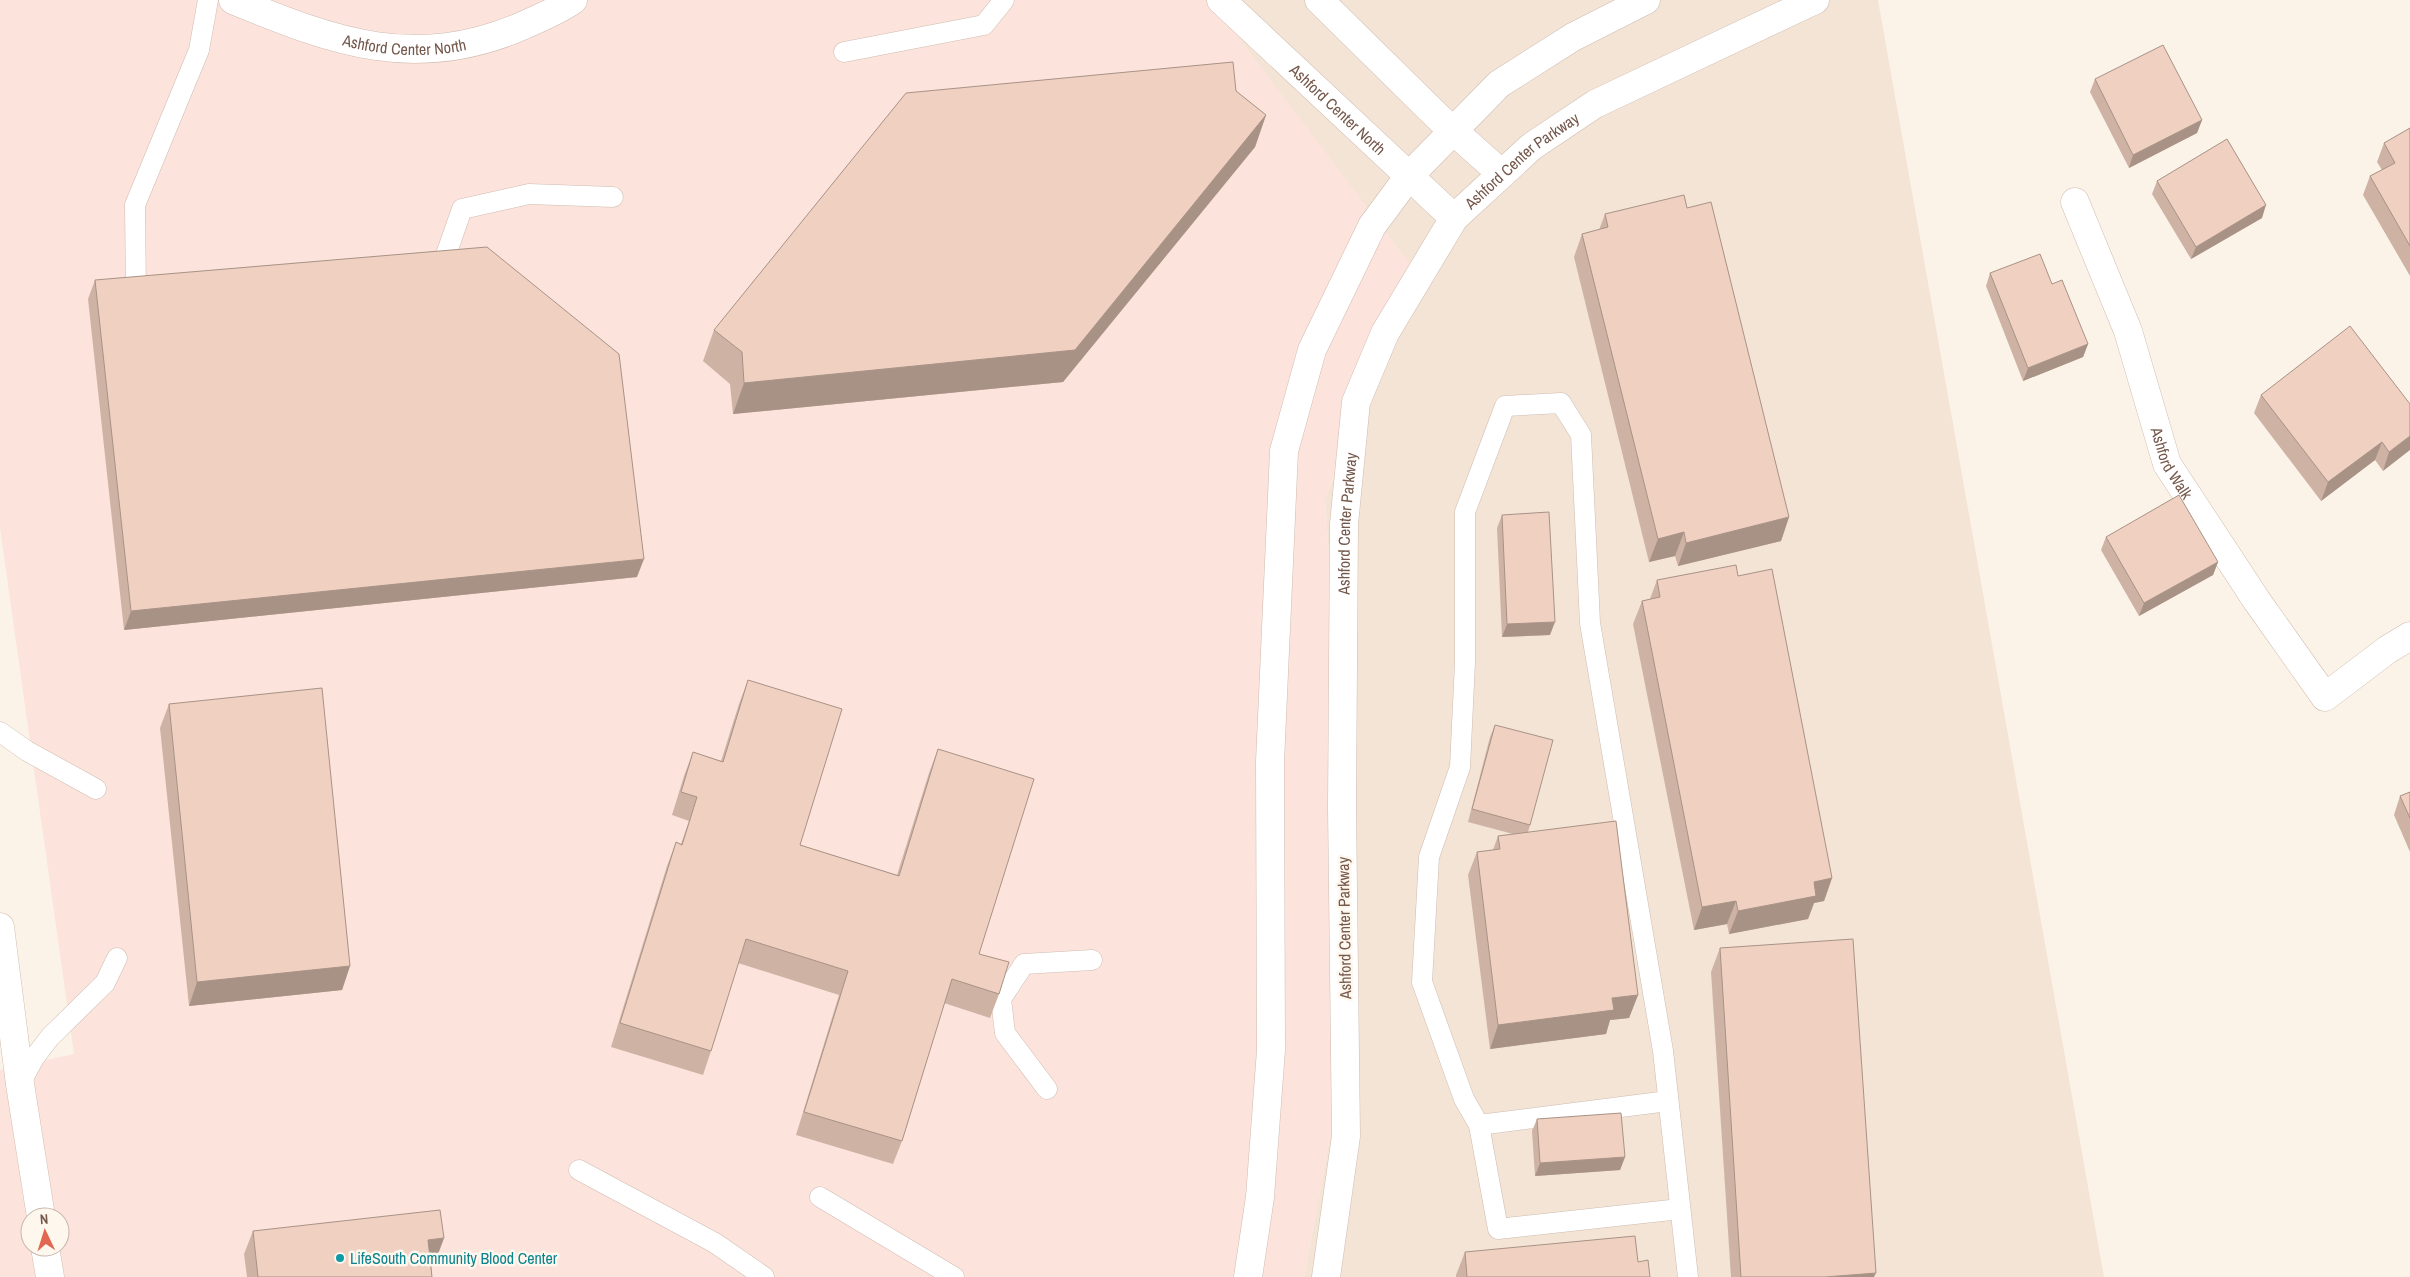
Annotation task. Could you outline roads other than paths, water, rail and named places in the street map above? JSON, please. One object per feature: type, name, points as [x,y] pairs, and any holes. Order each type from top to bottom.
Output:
[{"type":"street","name":"Ashford Center North","points":[[233,0],[324,35],[374,46],[427,50],[473,43],[506,33],[573,0]]},
{"type":"street","name":"Ashford Center North","points":[[1221,0],[1454,218]]},
{"type":"street","points":[[1319,0],[1502,174]]},
{"type":"street","points":[[1248,1277],[1260,1197],[1270,1050],[1270,762],[1284,451],[1312,350],[1372,226],[1410,176],[1499,84],[1573,37],[1646,0]]},
{"type":"street","name":"Ashford Center Parkway","points":[[1326,1277],[1346,1136],[1342,807],[1344,524],[1356,402],[1385,333],[1454,218],[1531,147],[1595,104],[1814,0]]},
{"type":"street","name":"Ashford Walk","points":[[2075,202],[2128,332],[2167,464],[2257,601],[2325,696],[2387,650],[2410,636]]},
{"type":"street","points":[[0,927],[20,1084],[39,1207]]},
{"type":"street","points":[[47,1257],[50,1277]]},
{"type":"lane","points":[[136,294],[135,205],[199,50],[208,0]]},
{"type":"lane","points":[[844,52],[984,25],[1004,0]]},
{"type":"lane","points":[[441,269],[462,209],[529,194],[613,197]]},
{"type":"lane","points":[[1680,1209],[1498,1229],[1479,1125],[1464,1099],[1422,982],[1429,857],[1460,767],[1466,662],[1465,512],[1505,406],[1562,403],[1581,435],[1590,623],[1663,1051],[1688,1277]]},
{"type":"lane","points":[[0,732],[26,751],[96,788]]},
{"type":"lane","points":[[20,1084],[34,1058],[50,1037],[105,983],[117,958]]},
{"type":"lane","points":[[1047,1089],[1005,1033],[1001,999],[1024,964],[1092,960]]},
{"type":"lane","points":[[1479,1125],[1668,1101]]},
{"type":"lane","points":[[579,1170],[715,1243],[764,1277]]},
{"type":"lane","points":[[820,1197],[954,1277]]},
{"type":"place","name":"LifeSouth Community Blood Center","points":[[340,1258]]}]
